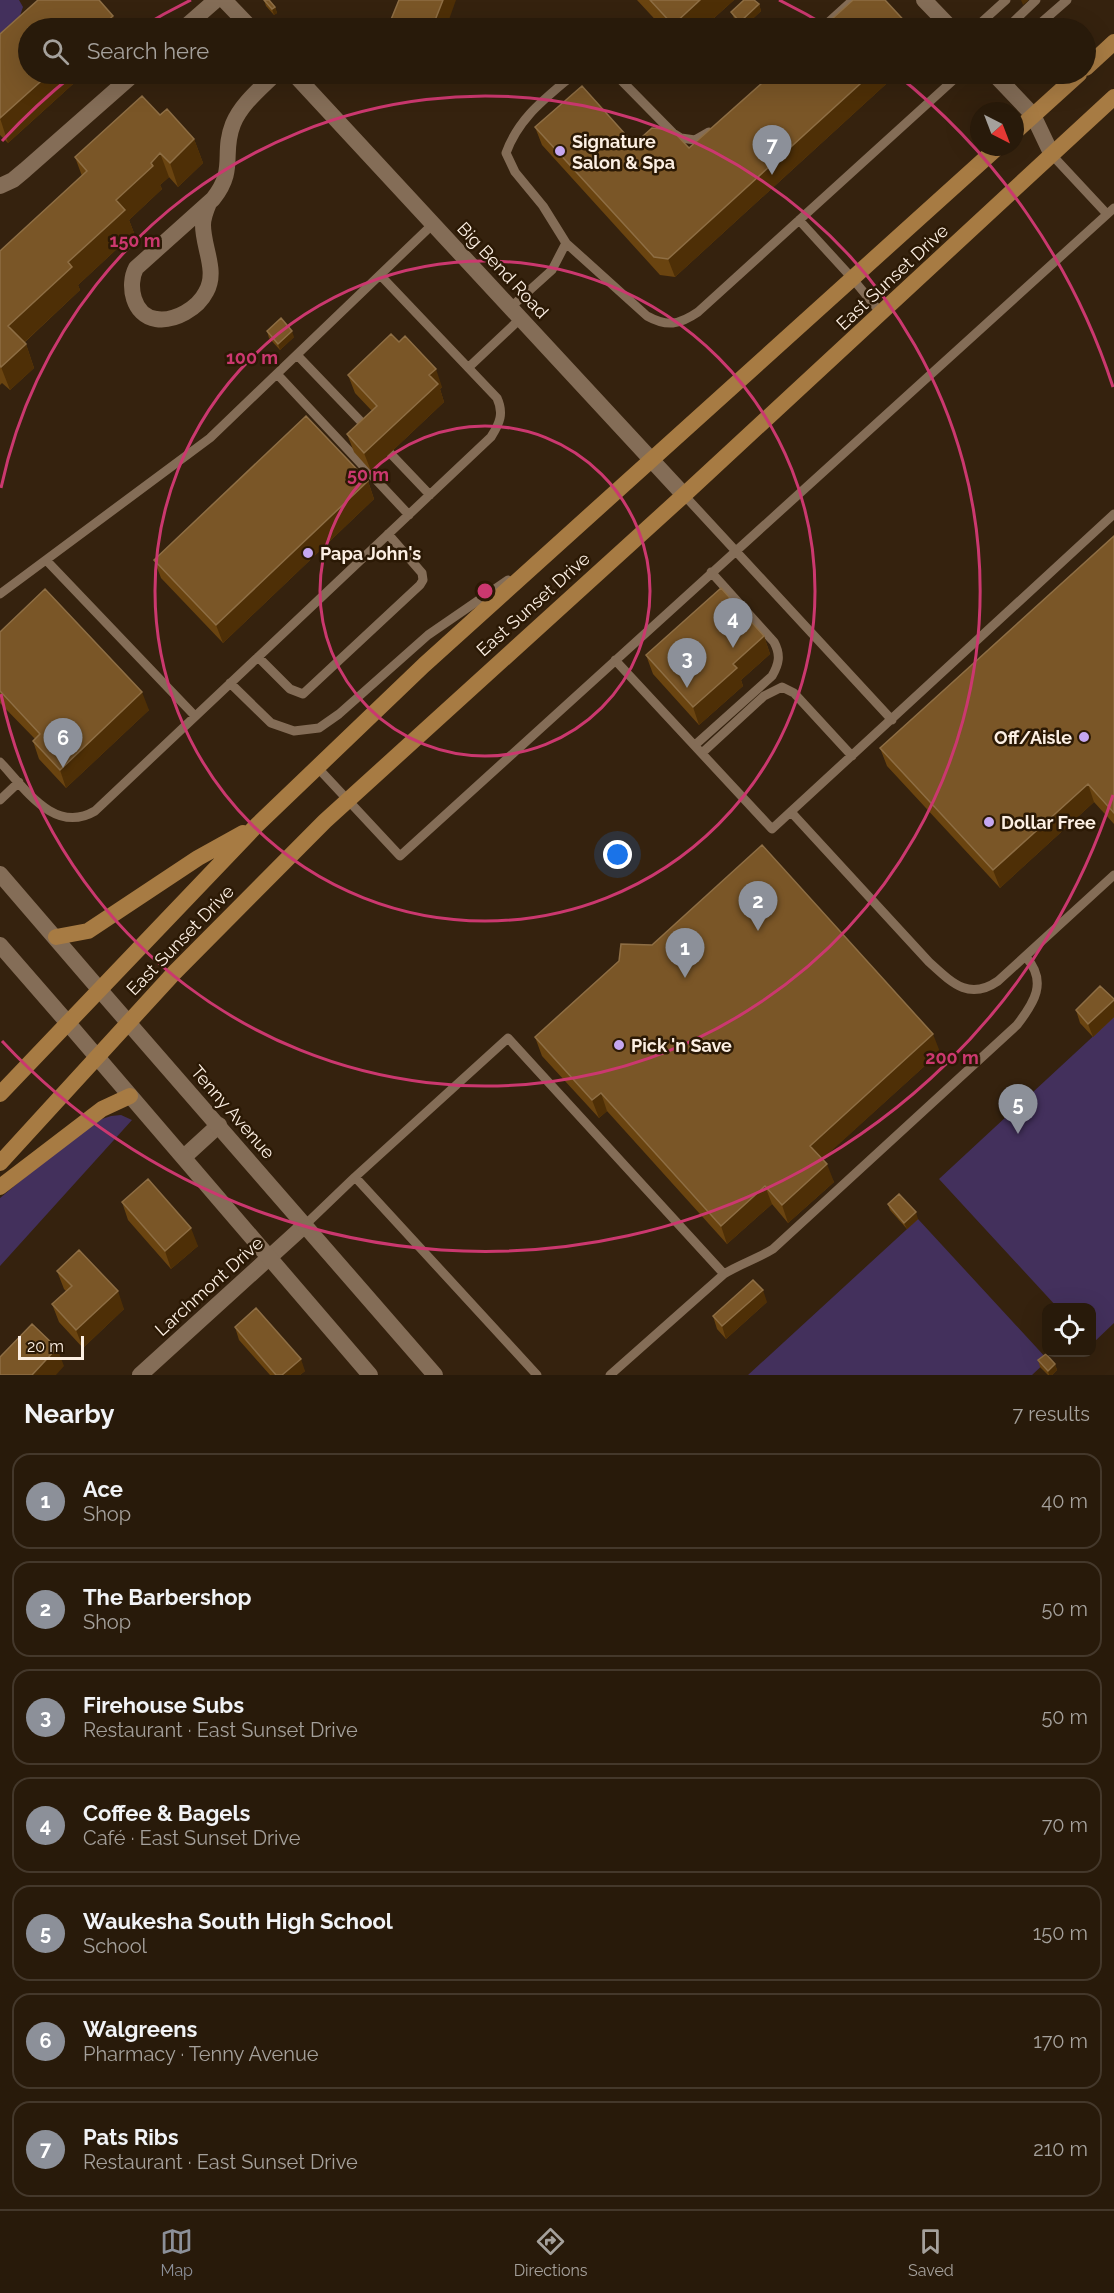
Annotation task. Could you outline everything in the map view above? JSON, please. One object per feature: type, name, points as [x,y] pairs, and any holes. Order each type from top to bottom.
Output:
[{"type":"main road","points":[[1096,59],[1114,42]]},
{"type":"main road","points":[[1024,124],[1068,84]]},
{"type":"main road","name":"East Sunset Drive","points":[[0,1163],[174,972],[348,799],[684,495],[1114,97]]},
{"type":"main road","name":"East Sunset Drive","points":[[0,1094],[256,825],[424,665],[988,156]]},
{"type":"main road","points":[[56,937],[88,931],[198,858],[256,825]]},
{"type":"main road","points":[[0,1187],[102,1109],[130,1096]]},
{"type":"street","points":[[924,0],[941,18]]},
{"type":"street","points":[[199,18],[224,1],[241,18]]},
{"type":"street","points":[[0,186],[13,180],[123,84]]},
{"type":"street","points":[[209,203],[203,225],[211,277],[205,296],[198,304],[175,317],[155,319],[146,315],[133,298],[131,277],[136,268],[209,203],[223,187],[227,176],[229,137],[233,123],[249,100],[265,84]]},
{"type":"street","name":"Big Bend Road","points":[[303,84],[684,495]]},
{"type":"street","points":[[1003,84],[1033,116],[1052,155]]},
{"type":"street","name":"Tenny Avenue","points":[[0,874],[435,1375]]},
{"type":"street","points":[[0,945],[96,1058],[184,1156],[370,1375]]},
{"type":"street","points":[[184,1156],[219,1125]]},
{"type":"street","name":"Larchmont Drive","points":[[140,1375],[304,1225]]},
{"type":"lane","points":[[833,18],[853,0]]},
{"type":"lane","points":[[986,18],[1006,0]]},
{"type":"lane","points":[[1017,18],[1036,0]]},
{"type":"lane","points":[[1046,18],[1067,0]]},
{"type":"lane","points":[[562,84],[534,108],[513,134],[506,153],[515,172],[543,206],[566,243],[647,316],[660,323],[686,320],[698,312],[949,84]]},
{"type":"lane","points":[[625,84],[673,133],[681,138],[701,139],[716,126]]},
{"type":"lane","points":[[317,767],[400,856],[1110,211],[1052,155]]},
{"type":"lane","points":[[799,220],[881,313]]},
{"type":"lane","points":[[0,594],[210,438],[434,224]]},
{"type":"lane","points":[[469,367],[552,270],[566,243]]},
{"type":"lane","points":[[0,762],[38,803],[59,817],[78,818],[95,811],[491,437],[501,418],[501,406],[497,398],[381,276]]},
{"type":"lane","points":[[298,356],[372,434]]},
{"type":"lane","points":[[278,375],[409,515]]},
{"type":"lane","points":[[390,453],[430,495]]},
{"type":"lane","points":[[684,495],[891,720]]},
{"type":"lane","points":[[615,660],[772,829],[1114,514]]},
{"type":"lane","points":[[258,657],[290,689],[303,693],[420,585],[423,580],[422,573],[388,534]]},
{"type":"lane","points":[[230,683],[271,723],[294,731],[319,728],[339,714],[428,635],[540,559]]},
{"type":"lane","points":[[46,560],[195,716]]},
{"type":"lane","points":[[698,749],[772,676],[778,662],[778,650],[774,642],[711,572]]},
{"type":"lane","points":[[698,749],[764,696],[782,687],[794,693],[852,756]]},
{"type":"lane","points":[[0,800],[19,782]]},
{"type":"lane","points":[[791,812],[929,962],[956,984],[975,991],[987,989],[1026,957],[1114,875]]},
{"type":"lane","points":[[610,1375],[724,1274],[758,1259],[773,1249],[1017,1026],[1030,1008],[1037,992],[1038,978],[1034,965],[1026,957]]},
{"type":"lane","points":[[304,1225],[508,1038],[724,1274]]},
{"type":"lane","points":[[355,1177],[537,1375]]},
{"type":"shaded area","points":[[0,0],[19,0],[23,7],[15,30],[0,48]]},
{"type":"shaded area","points":[[1114,1017],[1114,1323],[1096,1340],[1096,1303],[1053,1303],[939,1179]]},
{"type":"shaded area","points":[[121,1115],[132,1120],[0,1266],[0,1198],[99,1120]]},
{"type":"shaded area","points":[[918,1219],[1042,1353],[1042,1357],[1048,1360],[1032,1375],[748,1375]]},
{"type":"building","points":[[38,0],[99,0],[113,16],[111,18],[18,18],[18,84],[38,84],[0,118],[0,34]]},
{"type":"building","points":[[264,0],[269,0],[275,7],[272,9]]},
{"type":"building","points":[[399,0],[443,0],[436,18],[392,18]]},
{"type":"building","points":[[650,0],[700,0],[681,18],[667,18]]},
{"type":"building","points":[[744,0],[754,0],[759,4],[744,18],[736,18],[731,12]]},
{"type":"building","points":[[853,0],[885,0],[902,18],[833,18]]},
{"type":"building","points":[[761,84],[860,84],[668,259],[654,257],[535,127],[582,86],[634,144],[652,128],[672,130],[689,148]]},
{"type":"building","points":[[142,96],[160,115],[167,109],[194,139],[170,163],[160,153],[151,163],[153,166],[116,200],[125,210],[68,262],[72,267],[8,326],[26,344],[1,367],[0,251],[87,171],[75,157]]},
{"type":"building","points":[[281,318],[292,331],[278,344],[267,331]]},
{"type":"building","points":[[391,334],[399,342],[405,336],[436,369],[429,375],[438,384],[364,453],[347,434],[377,406],[348,375]]},
{"type":"building","points":[[306,416],[368,481],[216,625],[154,560]]},
{"type":"building","points":[[1114,536],[1114,813],[1088,784],[993,870],[880,748]]},
{"type":"building","points":[[721,588],[764,636],[733,664],[737,668],[693,707],[646,655]]},
{"type":"building","points":[[45,589],[142,692],[60,770],[33,741],[40,734],[0,691],[0,632]]},
{"type":"building","points":[[762,845],[933,1034],[810,1146],[827,1164],[782,1205],[765,1186],[721,1226],[601,1093],[592,1100],[535,1037],[619,961],[621,944],[652,945]]},
{"type":"building","points":[[1100,986],[1114,1000],[1088,1024],[1076,1010]]},
{"type":"building","points":[[148,1179],[191,1228],[165,1251],[122,1202]]},
{"type":"building","points":[[899,1194],[916,1212],[904,1223],[888,1204]]},
{"type":"building","points":[[79,1250],[118,1291],[76,1330],[52,1304],[72,1286],[57,1271]]},
{"type":"building","points":[[753,1280],[763,1290],[722,1326],[713,1316]]},
{"type":"building","points":[[256,1308],[301,1359],[282,1375],[276,1375],[235,1327]]},
{"type":"building","points":[[32,1324],[57,1348],[32,1375],[0,1375],[0,1357]]},
{"type":"building","points":[[1042,1357],[1049,1357],[1055,1364],[1048,1371],[1038,1360]]},
{"type":"place","name":"Signature Salon & Spa","points":[[560,151]]},
{"type":"place","name":"Pats Ribs","points":[[772,175]]},
{"type":"place","name":"Papa John's","points":[[308,553]]},
{"type":"place","name":"Coffee & Bagels","points":[[733,648]]},
{"type":"place","name":"Firehouse Subs","points":[[687,688]]},
{"type":"place","name":"Off/Aisle","points":[[1084,737]]},
{"type":"place","name":"Walgreens","points":[[63,768]]},
{"type":"place","name":"Dollar Free","points":[[989,822]]},
{"type":"place","name":"The Barbershop","points":[[758,931]]},
{"type":"place","name":"Ace","points":[[685,978]]},
{"type":"place","name":"Pick 'n Save","points":[[619,1045]]},
{"type":"place","name":"Waukesha South High School","points":[[1018,1134]]}]
